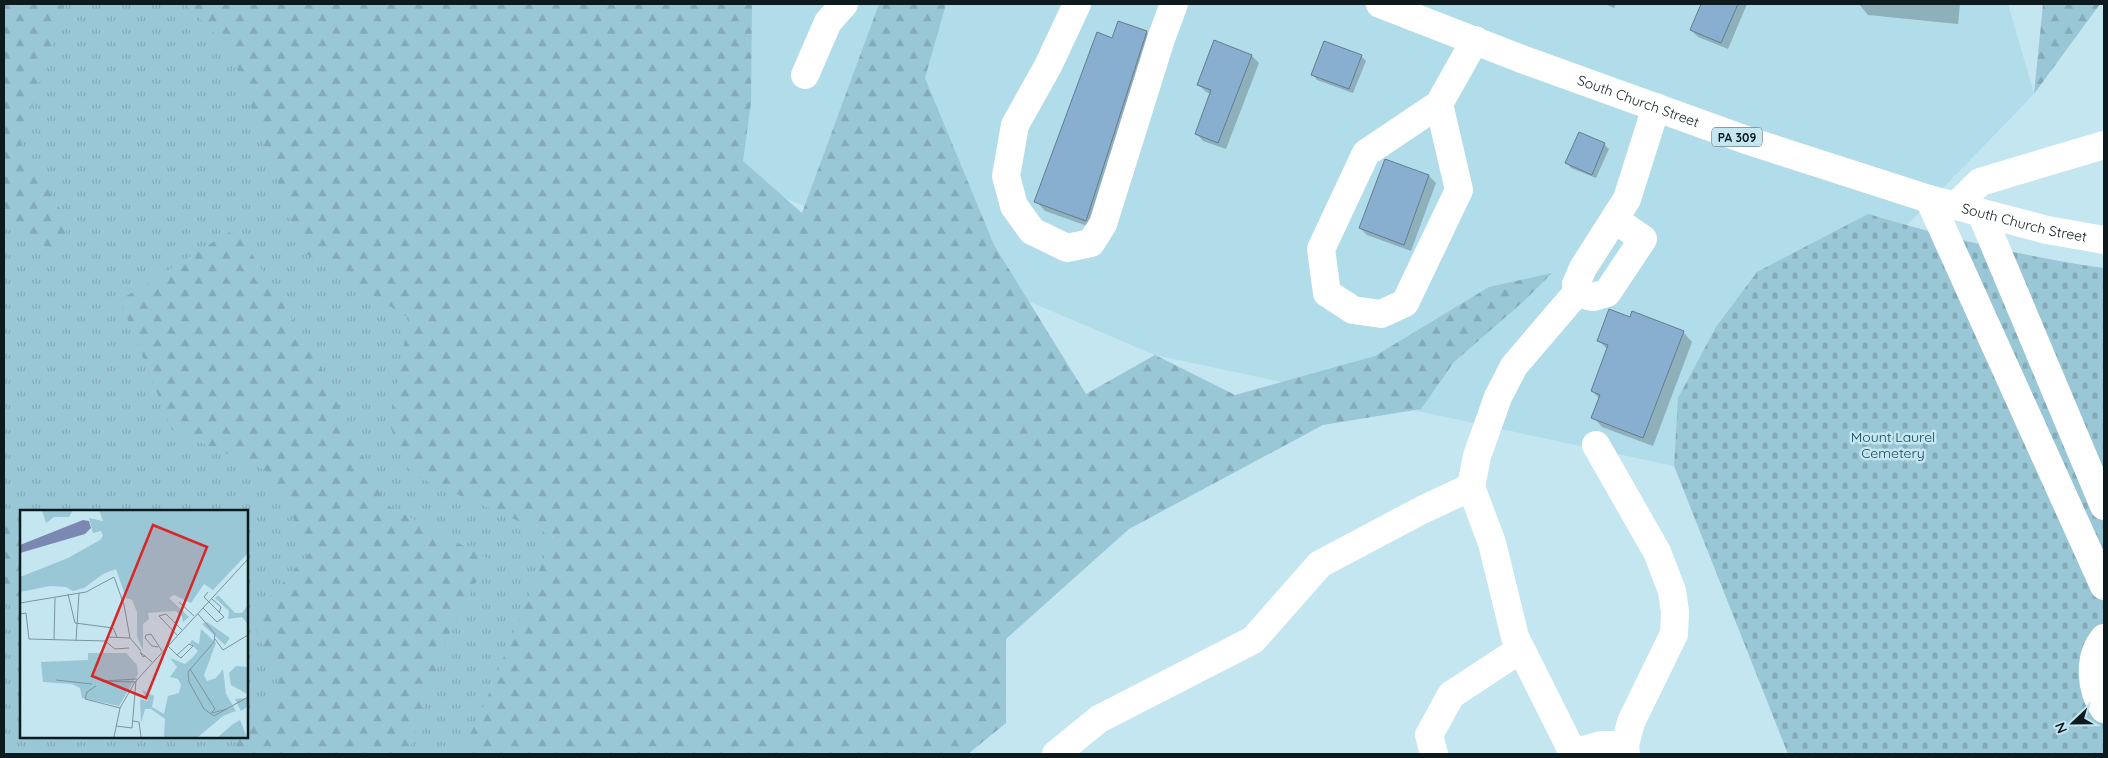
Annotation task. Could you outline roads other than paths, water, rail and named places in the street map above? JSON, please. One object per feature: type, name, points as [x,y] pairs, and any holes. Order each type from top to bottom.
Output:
[{"type":"main road","points":[[805,75],[828,22],[844,4]]},
{"type":"main road","points":[[1077,4],[1048,66],[1015,125],[1006,176],[1014,206],[1032,231],[1067,248],[1091,242],[1103,224],[1161,39],[1174,4]]},
{"type":"main road","name":"South Church Street","points":[[1380,4],[1749,141],[1929,199],[2047,230],[2104,240]]},
{"type":"main road","points":[[1439,104],[1459,190],[1405,303],[1381,314],[1353,310],[1327,293],[1322,249],[1366,153],[1439,104],[1475,40]]},
{"type":"main road","points":[[1596,445],[1657,552],[1672,591],[1675,612],[1674,634],[1631,722],[1625,750],[1601,745],[1573,753],[1515,637],[1492,543],[1471,487],[1478,456],[1498,397],[1514,366],[1579,290],[1576,284],[1583,268],[1627,199],[1656,107]]},
{"type":"main road","points":[[2104,146],[1980,182],[1969,210],[2010,281],[2104,506]]},
{"type":"main road","points":[[1929,199],[2104,586]]},
{"type":"main road","points":[[1973,297],[2010,281]]},
{"type":"main road","points":[[1056,754],[1099,719],[1253,640],[1320,564],[1422,510],[1471,487]]},
{"type":"main road","points":[[2104,638],[2094,661],[2093,682],[2099,702],[2104,709]]},
{"type":"main road","points":[[1434,754],[1429,735],[1451,695],[1521,648]]},
{"type":"park label","name":"Mount Laurel Cemetery","points":[[1893,446]]}]
